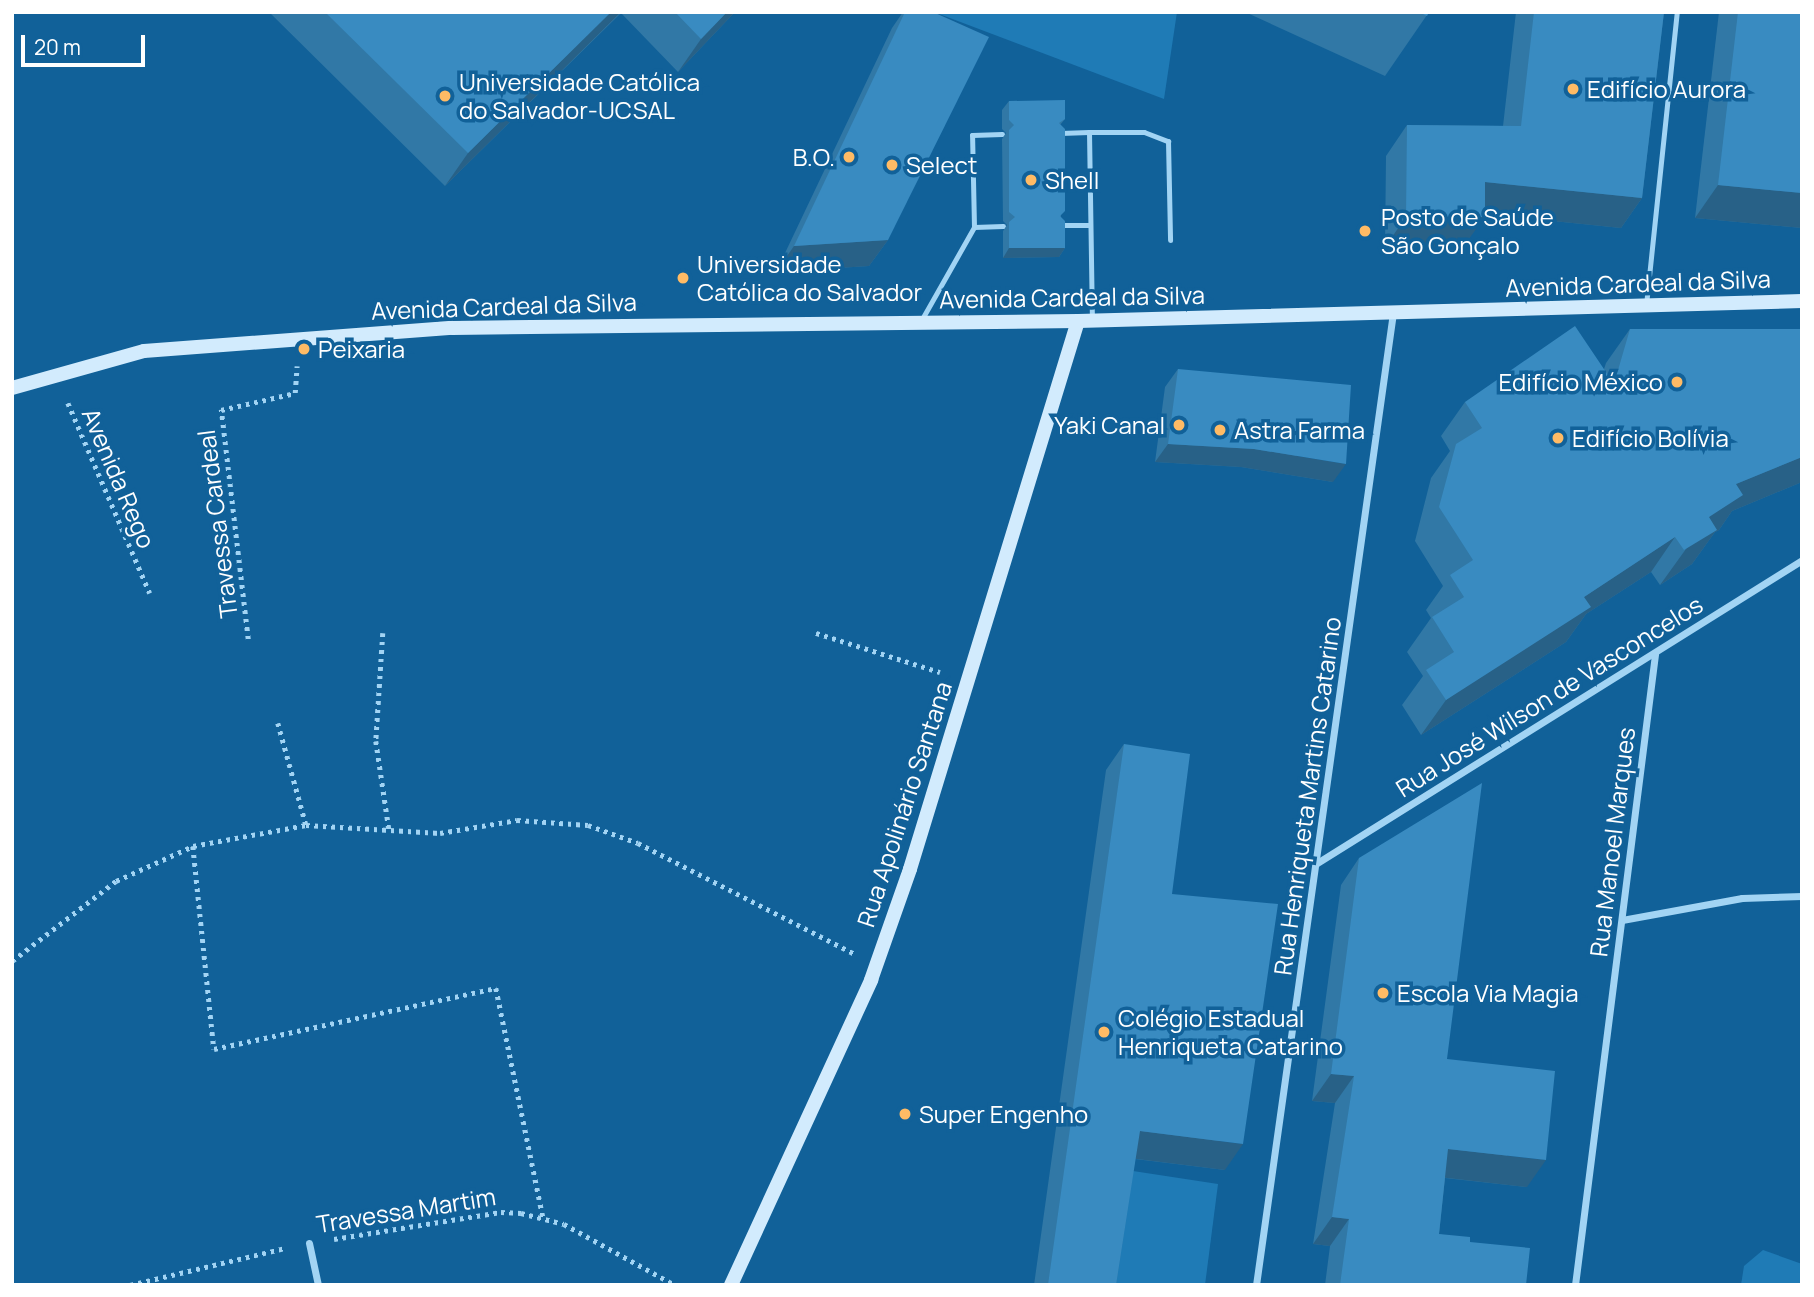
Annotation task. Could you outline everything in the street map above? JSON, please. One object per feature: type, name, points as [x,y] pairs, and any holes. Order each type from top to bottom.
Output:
[{"type":"main road","name":"Avenida Cardeal da Silva","points":[[12,388],[144,351],[299,337],[659,323],[1085,321],[1802,301]]},
{"type":"main road","name":"Rua Apolinário Santana","points":[[731,1285],[877,963],[1085,321]]},
{"type":"street","name":"Rua Henriqueta Martins Catarino","points":[[1256,1285],[1393,313]]},
{"type":"street","name":"Rua José Wilson de Vasconcelos","points":[[1317,863],[1802,560]]},
{"type":"street","name":"Rua Manoel Marques","points":[[1575,1285],[1655,654]]},
{"type":"street","points":[[1622,920],[1742,898],[1802,896]]},
{"type":"street","points":[[309,1243],[318,1285]]},
{"type":"lane","points":[[1646,306],[1677,12]]},
{"type":"lane","points":[[1085,321],[1090,225],[1089,132]]},
{"type":"lane","points":[[1058,133],[1144,132],[1168,141],[1170,240]]},
{"type":"lane","points":[[920,322],[974,227],[972,135],[1002,134]]},
{"type":"lane","points":[[1059,225],[1090,225]]},
{"type":"lane","points":[[974,227],[1003,226]]},
{"type":"path","name":"Travessa Cardeal","points":[[248,639],[221,410],[295,393],[299,337]]},
{"type":"path","name":"Avenida Rego","points":[[56,376],[150,593]]},
{"type":"path","points":[[383,633],[376,741],[390,829]]},
{"type":"path","points":[[816,633],[968,680]]},
{"type":"path","points":[[278,723],[306,825]]},
{"type":"path","points":[[12,961],[116,881],[193,846],[306,825],[440,833],[517,820],[588,825],[638,843],[831,945],[877,963]]},
{"type":"path","points":[[193,846],[214,1049],[496,988],[543,1217]]},
{"type":"path","name":"Travessa Martim","points":[[130,1285],[309,1243],[500,1212],[543,1217],[675,1285]]},
{"type":"shaded area","points":[[934,12],[1177,12],[1164,99]]},
{"type":"shaded area","points":[[1133,1171],[1218,1184],[1205,1285],[1114,1285]]},
{"type":"shaded area","points":[[1763,1250],[1802,1264],[1802,1285],[1741,1285],[1744,1266]]},
{"type":"building","points":[[325,12],[611,12],[468,153]]},
{"type":"building","points":[[675,12],[727,12],[701,39]]},
{"type":"building","points":[[905,12],[933,12],[989,37],[888,240],[794,246]]},
{"type":"building","name":"Edifício Aurora","points":[[1534,12],[1664,12],[1642,198],[1485,182],[1485,217],[1406,217],[1407,125],[1521,126]]},
{"type":"building","points":[[1738,12],[1802,12],[1802,193],[1718,185]]},
{"type":"building","name":"Shell","points":[[1065,100],[1065,119],[1059,123],[1065,129],[1065,211],[1060,216],[1065,221],[1065,248],[1009,248],[1009,222],[1015,217],[1009,212],[1009,130],[1014,125],[1009,120],[1009,101]]},
{"type":"building","points":[[1575,326],[1614,384],[1630,329],[1802,329],[1802,457],[1736,484],[1743,495],[1709,517],[1717,530],[1684,550],[1675,537],[1584,597],[1591,607],[1446,700],[1426,670],[1454,652],[1432,617],[1464,597],[1450,575],[1473,560],[1439,507],[1456,444],[1482,428],[1465,402]]},
{"type":"building","points":[[1178,369],[1351,385],[1346,464],[1254,449],[1168,444]]},
{"type":"building","name":"Colégio Estadual Henriqueta Catarino","points":[[1124,744],[1190,754],[1172,894],[1278,904],[1243,1144],[1140,1131],[1116,1285],[1048,1285]]},
{"type":"building","points":[[1482,783],[1447,1059],[1555,1071],[1546,1160],[1448,1149],[1439,1234],[1470,1237],[1470,1242],[1530,1248],[1526,1285],[1340,1285],[1349,1219],[1332,1217],[1354,1076],[1331,1074],[1359,858]]},
{"type":"place","name":"Edifício Aurora","points":[[1573,89]]},
{"type":"place","name":"Universidade Católica do Salvador-UCSAL","points":[[445,96]]},
{"type":"place","name":"B.O.","points":[[849,157]]},
{"type":"place","name":"Select","points":[[892,165]]},
{"type":"place","name":"Shell","points":[[1031,180]]},
{"type":"place","name":"Posto de Saúde São Gonçalo","points":[[1365,231]]},
{"type":"place","name":"Universidade Católica do Salvador","points":[[683,278]]},
{"type":"place","name":"Peixaria","points":[[304,349]]},
{"type":"place","name":"Edifício México","points":[[1677,382]]},
{"type":"place","name":"Yaki Canal","points":[[1179,425]]},
{"type":"place","name":"Astra Farma","points":[[1220,430]]},
{"type":"place","name":"Edifício Bolívia","points":[[1558,438]]},
{"type":"place","name":"Escola Via Magia","points":[[1383,993]]},
{"type":"place","name":"Colégio Estadual Henriqueta Catarino","points":[[1104,1032]]},
{"type":"place","name":"Super Engenho","points":[[905,1114]]}]
